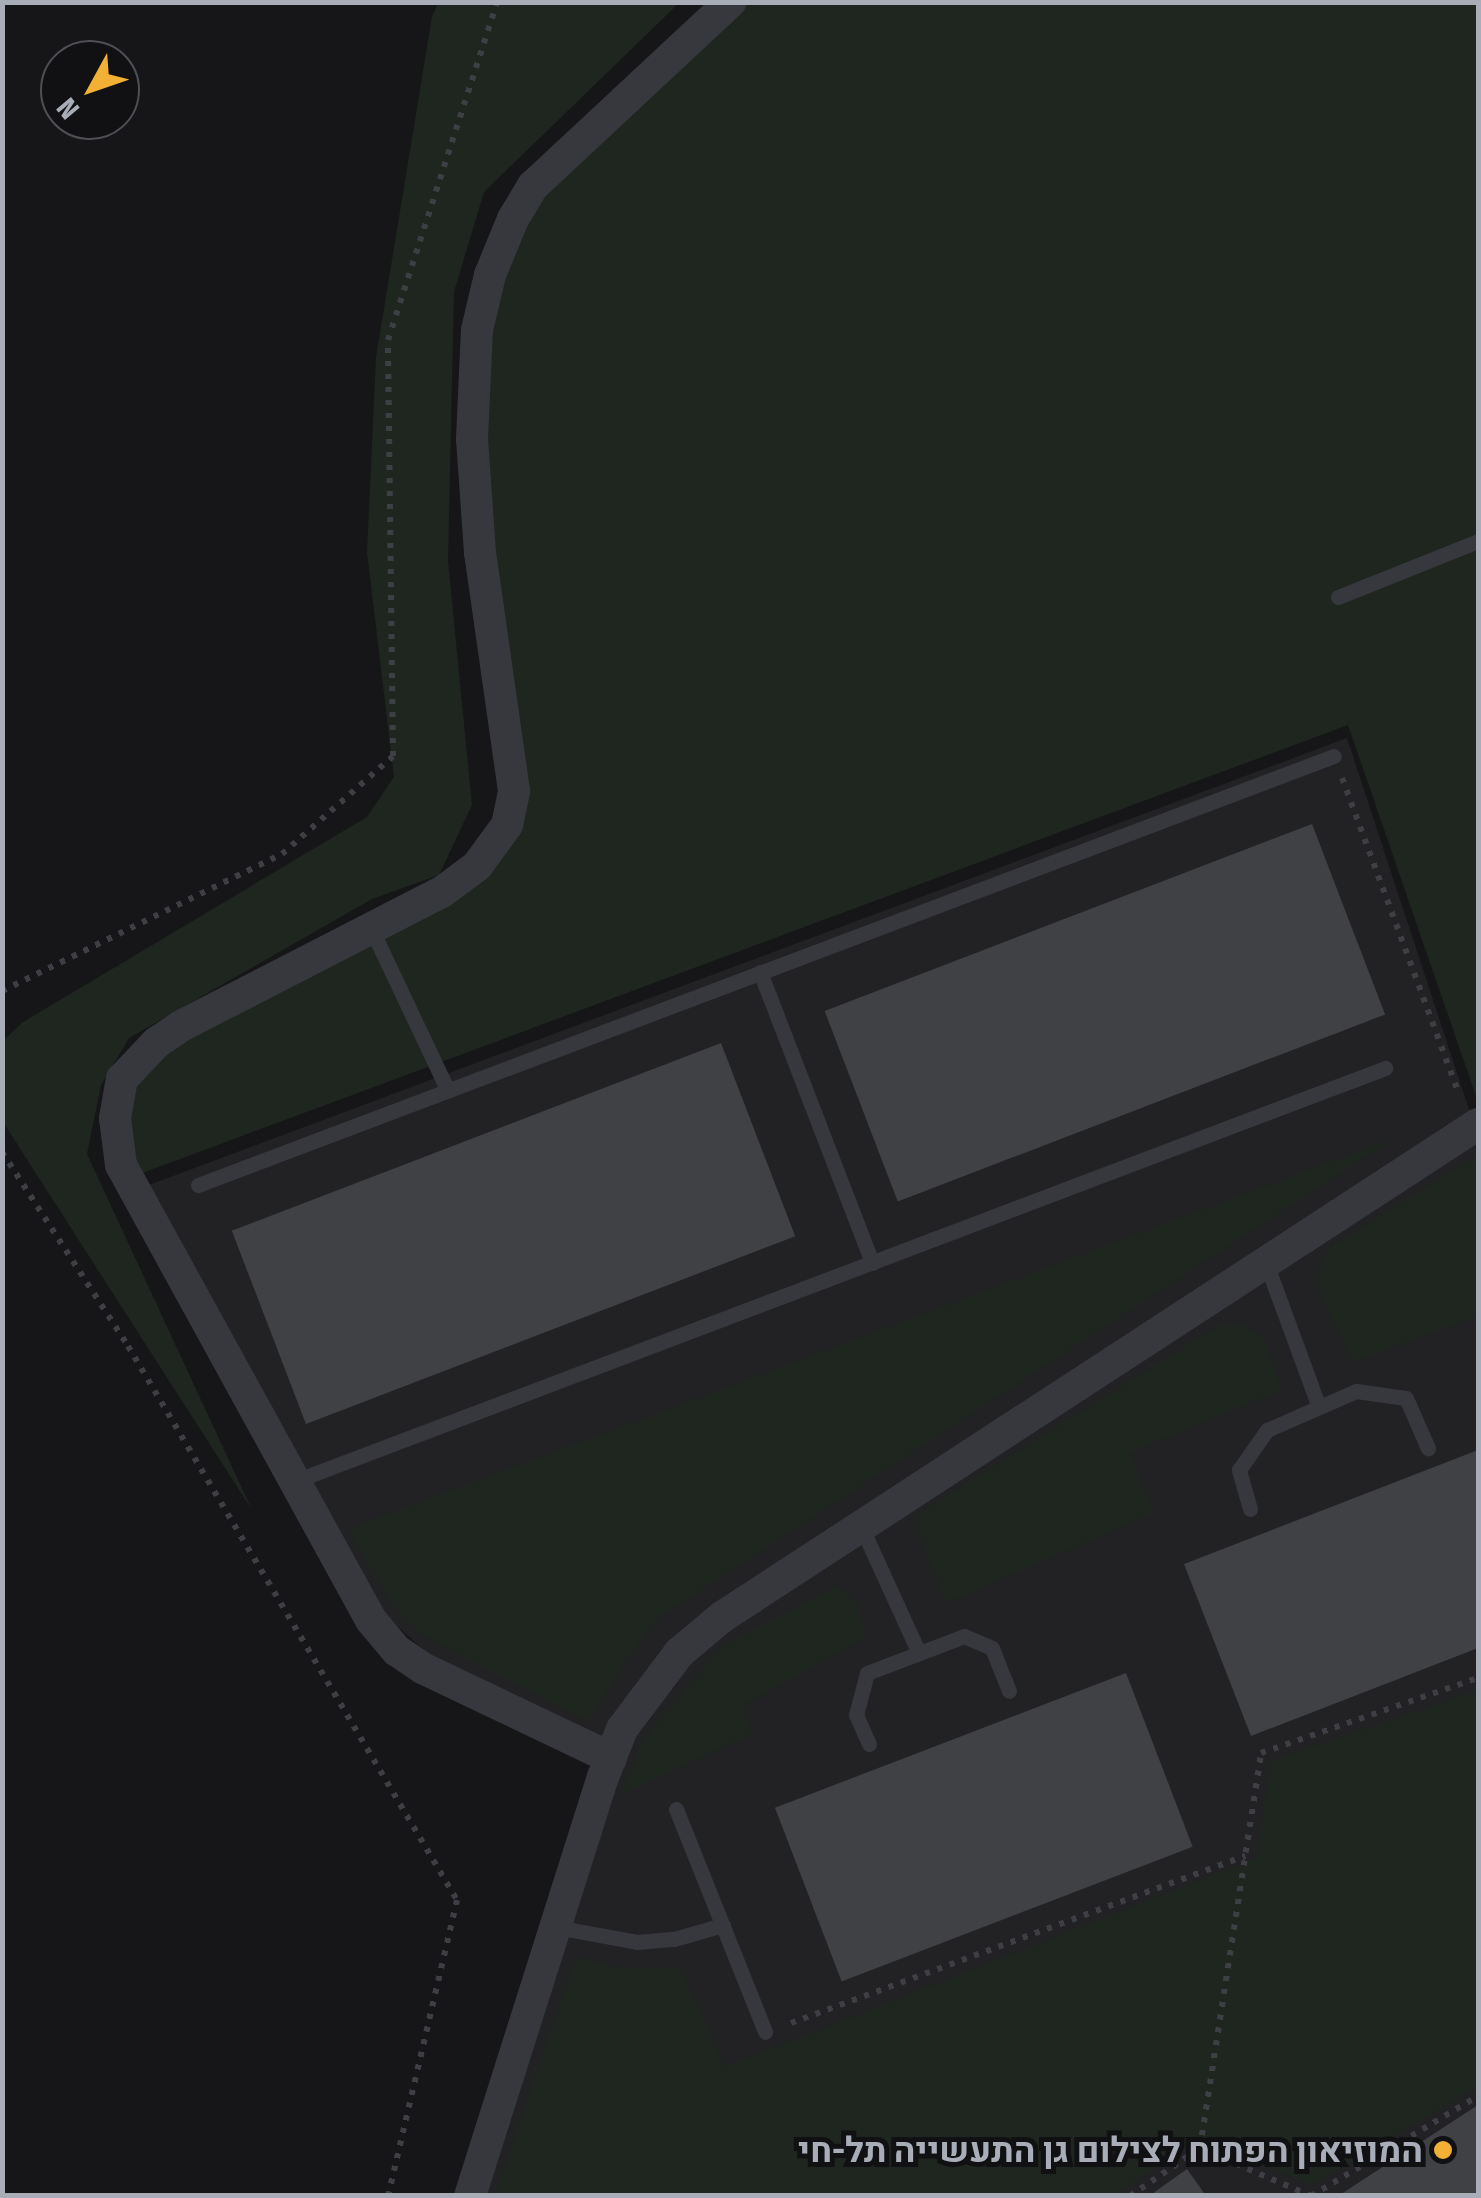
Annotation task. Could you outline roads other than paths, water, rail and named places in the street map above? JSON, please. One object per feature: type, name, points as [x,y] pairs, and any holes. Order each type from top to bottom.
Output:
[{"type":"street","points":[[611,1758],[424,1669],[397,1651],[371,1620],[122,1165],[115,1118],[122,1079],[156,1043],[442,892],[477,866],[507,826],[514,790],[482,573],[472,439],[477,330],[490,275],[512,219],[533,186],[730,2]]},
{"type":"street","points":[[470,2196],[622,1728],[680,1653],[722,1617],[1475,1126]]},
{"type":"lane","points":[[1338,597],[1478,541]]},
{"type":"lane","points":[[198,1185],[1334,756]]},
{"type":"lane","points":[[371,928],[448,1091]]},
{"type":"lane","points":[[760,972],[872,1263]]},
{"type":"lane","points":[[295,1482],[1385,1068]]},
{"type":"lane","points":[[1266,1262],[1319,1407]]},
{"type":"lane","points":[[1250,1509],[1239,1470],[1267,1430],[1356,1391],[1406,1398],[1428,1448]]},
{"type":"lane","points":[[861,1526],[919,1654]]},
{"type":"lane","points":[[868,1744],[856,1715],[867,1673],[964,1636],[992,1648],[1008,1691]]},
{"type":"lane","points":[[676,1809],[765,2032]]},
{"type":"lane","points":[[556,1928],[637,1942],[674,1939],[722,1925]]},
{"type":"place","name":"המוזיאון הפתוח לצילום גן התעשייה תל-חי","points":[[1443,2150]]}]
